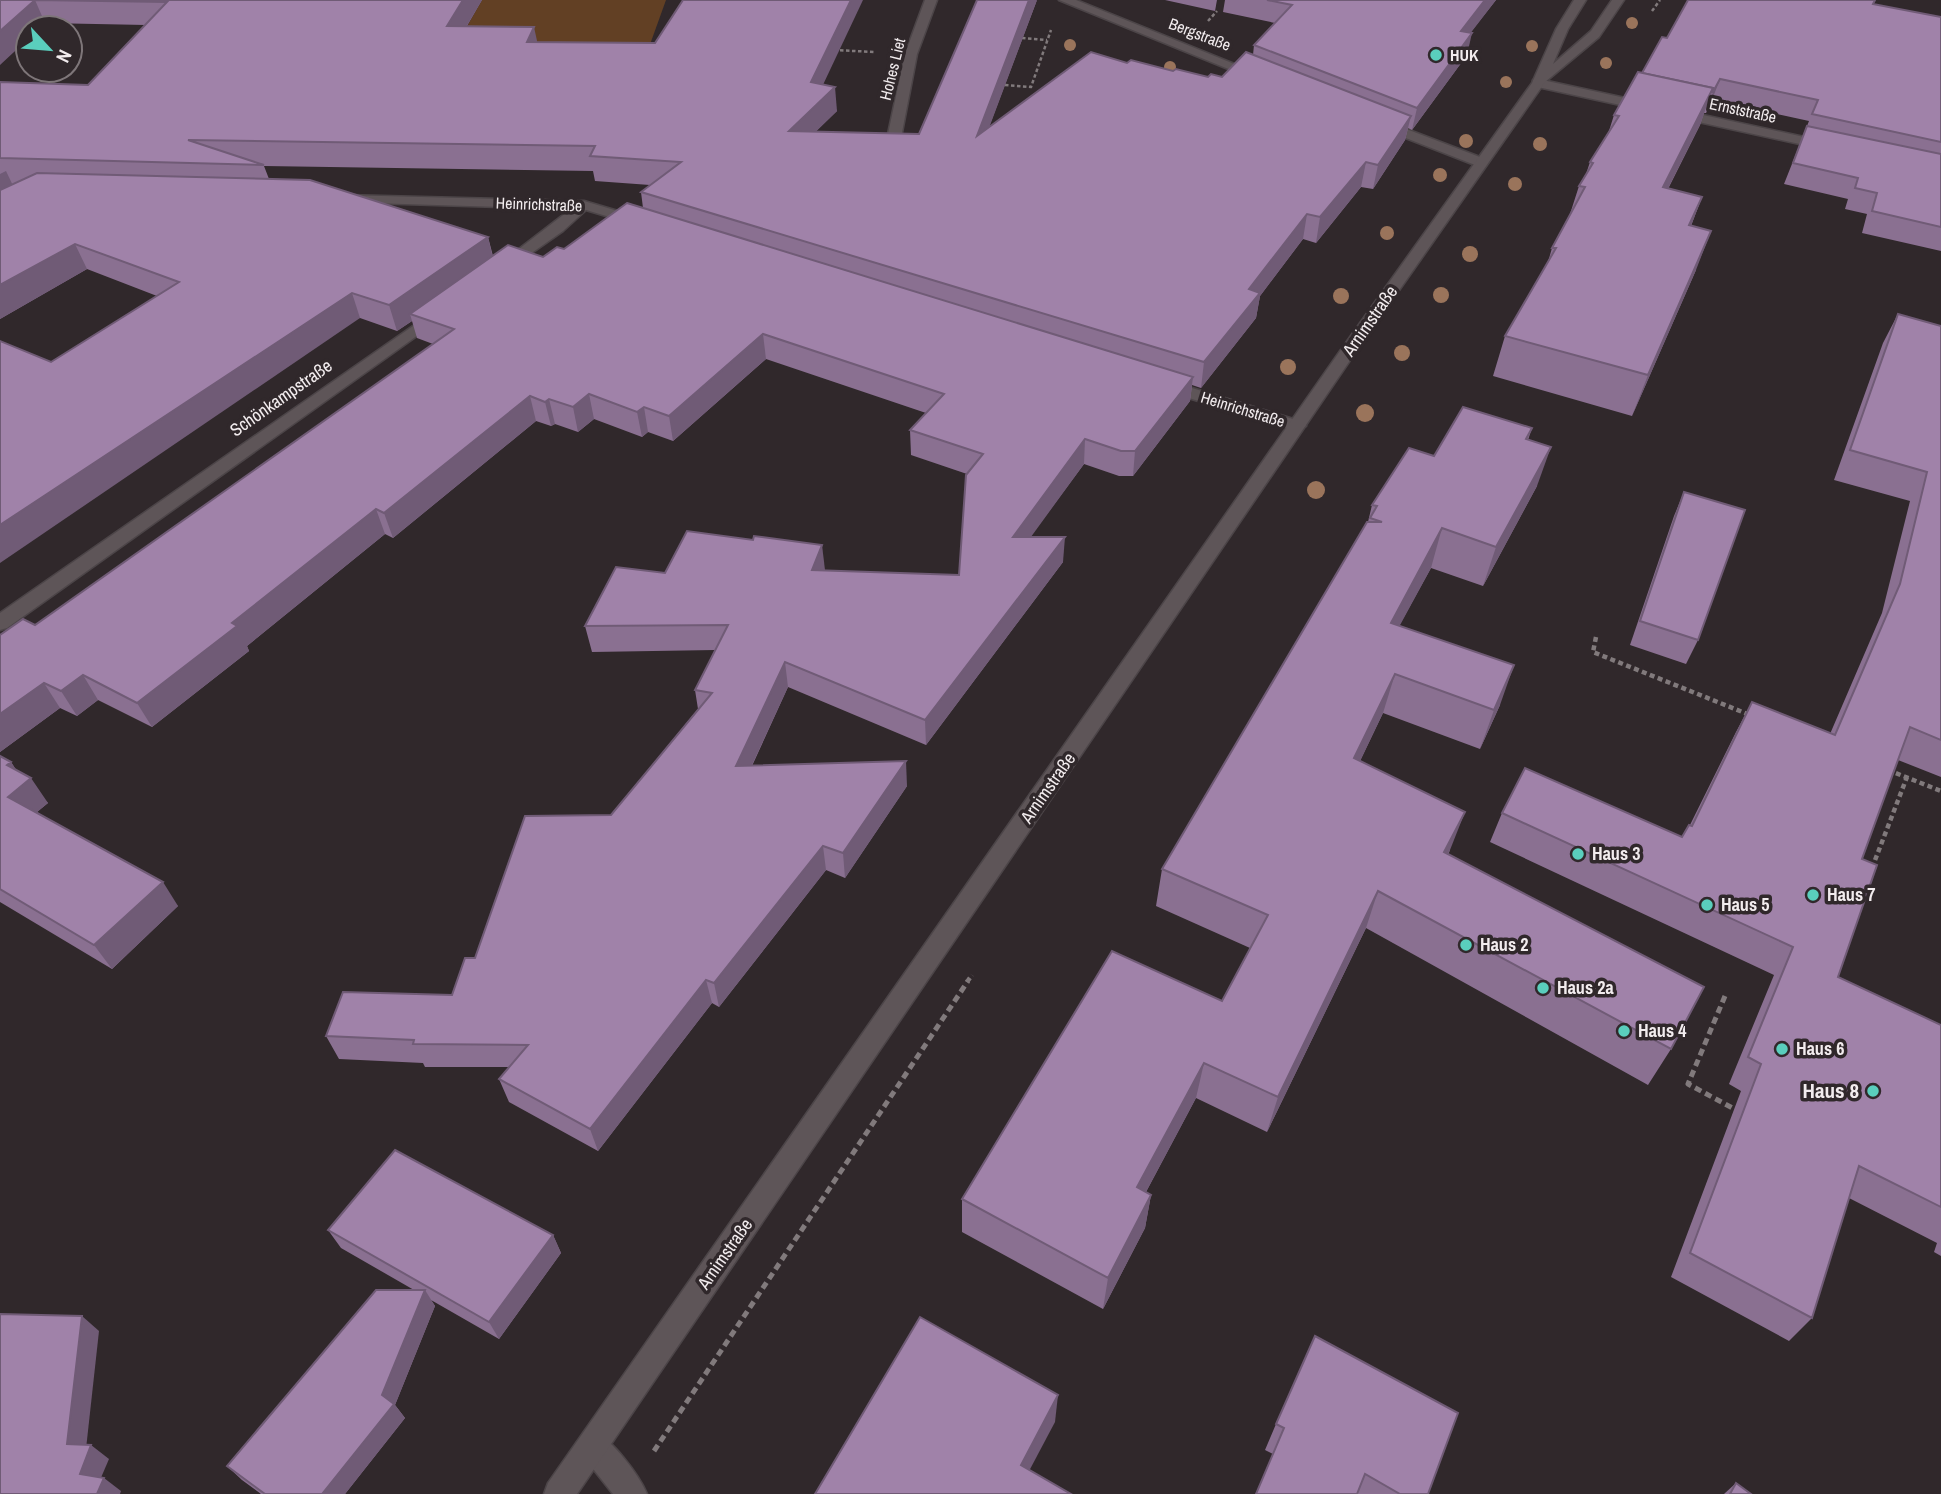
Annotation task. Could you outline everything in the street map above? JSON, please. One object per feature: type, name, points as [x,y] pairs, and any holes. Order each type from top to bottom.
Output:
[{"type":"street","name":"Hohes Liet","points":[[891,148],[911,54],[931,0]]},
{"type":"street","name":"Bergstraße","points":[[1065,0],[1271,81]]},
{"type":"street","name":"Arnimstraße","points":[[559,1494],[1480,162],[1538,83],[1562,29],[1580,0]]},
{"type":"street","name":"Arnimstraße","points":[[1538,83],[1595,34],[1618,0]]},
{"type":"street","name":"Ernststraße","points":[[1538,83],[1835,148]]},
{"type":"street","points":[[1373,120],[1480,162]]},
{"type":"street","name":"Heinrichstraße","points":[[324,198],[584,205],[650,225]]},
{"type":"street","points":[[483,281],[558,228],[584,205]]},
{"type":"street","name":"Schönkampstraße","points":[[0,623],[452,303]]},
{"type":"street","name":"Heinrichstraße","points":[[1152,381],[1297,426]]},
{"type":"street","points":[[593,1446],[632,1494]]},
{"type":"path","points":[[1005,85],[1031,87],[1056,20]]},
{"type":"path","points":[[1022,38],[1047,40]]},
{"type":"path","points":[[829,50],[879,53]]},
{"type":"path","points":[[1596,636],[1593,652],[1756,717]]},
{"type":"path","points":[[1882,767],[1941,791]]},
{"type":"path","points":[[1867,880],[1907,777]]},
{"type":"path","points":[[1725,996],[1688,1084],[1746,1115]]},
{"type":"shaded area","points":[[482,0],[666,0],[648,50],[454,49]]},
{"type":"building","points":[[0,0],[35,0],[19,14],[14,14],[14,19],[0,31]]},
{"type":"building","points":[[35,0],[463,0],[447,26],[534,27],[527,42],[655,43],[683,0],[851,0],[811,82],[835,87],[789,131],[919,134],[977,0],[1029,0],[977,136],[1091,52],[1127,63],[1131,60],[1173,71],[1176,69],[1208,77],[1211,74],[1222,77],[1246,52],[1411,116],[1378,165],[1366,162],[1320,217],[1307,214],[1249,289],[1260,293],[1204,362],[641,192],[681,162],[590,156],[595,146],[188,140],[264,165],[0,158],[0,82],[88,85],[167,2]]},
{"type":"building","points":[[1267,0],[1485,0],[1461,31],[1472,33],[1417,108],[1254,45],[1292,5]]},
{"type":"building","points":[[1688,0],[1875,0],[1873,4],[1941,17],[1941,142],[1812,114],[1818,100],[1720,79],[1712,92],[1713,88],[1642,73],[1662,37],[1667,38]]},
{"type":"building","points":[[1638,72],[1713,88],[1663,187],[1702,197],[1689,225],[1711,231],[1648,375],[1505,336],[1556,248],[1552,248],[1585,187],[1579,186],[1593,163],[1590,162],[1619,116],[1614,115]]},
{"type":"building","points":[[1807,126],[1941,154],[1941,227],[1872,211],[1877,193],[1855,188],[1858,178],[1793,163]]},
{"type":"building","points":[[37,173],[310,180],[488,237],[389,305],[352,293],[0,525],[0,341],[51,362],[179,282],[75,244],[0,285],[0,190]]},
{"type":"building","points":[[627,203],[1193,377],[1135,451],[1121,451],[1085,439],[1013,537],[1065,537],[925,720],[785,662],[736,766],[906,761],[843,853],[823,846],[714,983],[706,980],[590,1129],[499,1079],[528,1045],[413,1044],[414,1040],[326,1036],[343,992],[452,995],[465,958],[475,958],[525,816],[611,815],[712,693],[695,690],[728,625],[585,626],[616,567],[665,573],[687,531],[753,540],[754,536],[822,545],[812,570],[959,575],[966,475],[983,454],[910,430],[944,394],[763,334],[669,416],[644,407],[637,412],[589,394],[573,407],[530,396],[384,513],[376,509],[232,623],[237,626],[137,703],[83,675],[61,691],[44,683],[0,714],[0,635],[23,619],[35,625],[454,329],[410,314],[508,245],[543,257],[557,247],[564,249]]},
{"type":"building","points":[[1898,314],[1941,326],[1941,740],[1910,727],[1862,859],[1877,865],[1838,977],[1941,1025],[1941,1207],[1859,1166],[1812,1318],[1690,1253],[1761,1064],[1748,1057],[1793,947],[1502,813],[1525,768],[1682,837],[1689,825],[1692,826],[1752,702],[1835,735],[1900,584],[1927,472],[1850,450]]},
{"type":"building","points":[[1463,407],[1532,428],[1526,439],[1551,447],[1496,547],[1442,528],[1391,623],[1514,665],[1494,710],[1395,674],[1354,758],[1465,812],[1444,852],[1704,987],[1671,1049],[1378,891],[1278,1097],[1204,1063],[1137,1187],[1151,1195],[1108,1278],[962,1199],[1112,951],[1222,1001],[1268,915],[1162,869],[1367,522],[1382,522],[1370,518],[1377,506],[1372,505],[1409,448],[1434,456]]},
{"type":"building","points":[[1684,492],[1745,510],[1698,640],[1640,621]]},
{"type":"building","points":[[0,756],[11,762],[7,765],[31,778],[8,797],[163,882],[94,945],[0,889]]},
{"type":"building","points":[[395,1150],[553,1235],[489,1322],[328,1230]]},
{"type":"building","points":[[376,1290],[425,1290],[382,1395],[394,1404],[322,1494],[265,1494],[227,1466]]},
{"type":"building","points":[[0,1314],[82,1316],[67,1444],[91,1445],[80,1474],[104,1478],[97,1494],[0,1494]]},
{"type":"building","points":[[920,1317],[1058,1395],[1021,1465],[1071,1494],[815,1494]]},
{"type":"building","points":[[1315,1336],[1458,1413],[1428,1494],[1400,1494],[1365,1474],[1357,1494],[1256,1494],[1284,1428],[1276,1424]]},
{"type":"building","points":[[1736,1483],[1751,1494],[1730,1494]]},
{"type":"place","name":"HUK","points":[[1436,55]]},
{"type":"place","name":"Haus 3","points":[[1578,854]]},
{"type":"place","name":"Haus 7","points":[[1813,895]]},
{"type":"place","name":"Haus 5","points":[[1707,905]]},
{"type":"place","name":"Haus 2","points":[[1466,945]]},
{"type":"place","name":"Haus 2a","points":[[1543,988]]},
{"type":"place","name":"Haus 4","points":[[1624,1031]]},
{"type":"place","name":"Haus 6","points":[[1782,1049]]},
{"type":"place","name":"Haus 8","points":[[1873,1091]]}]
